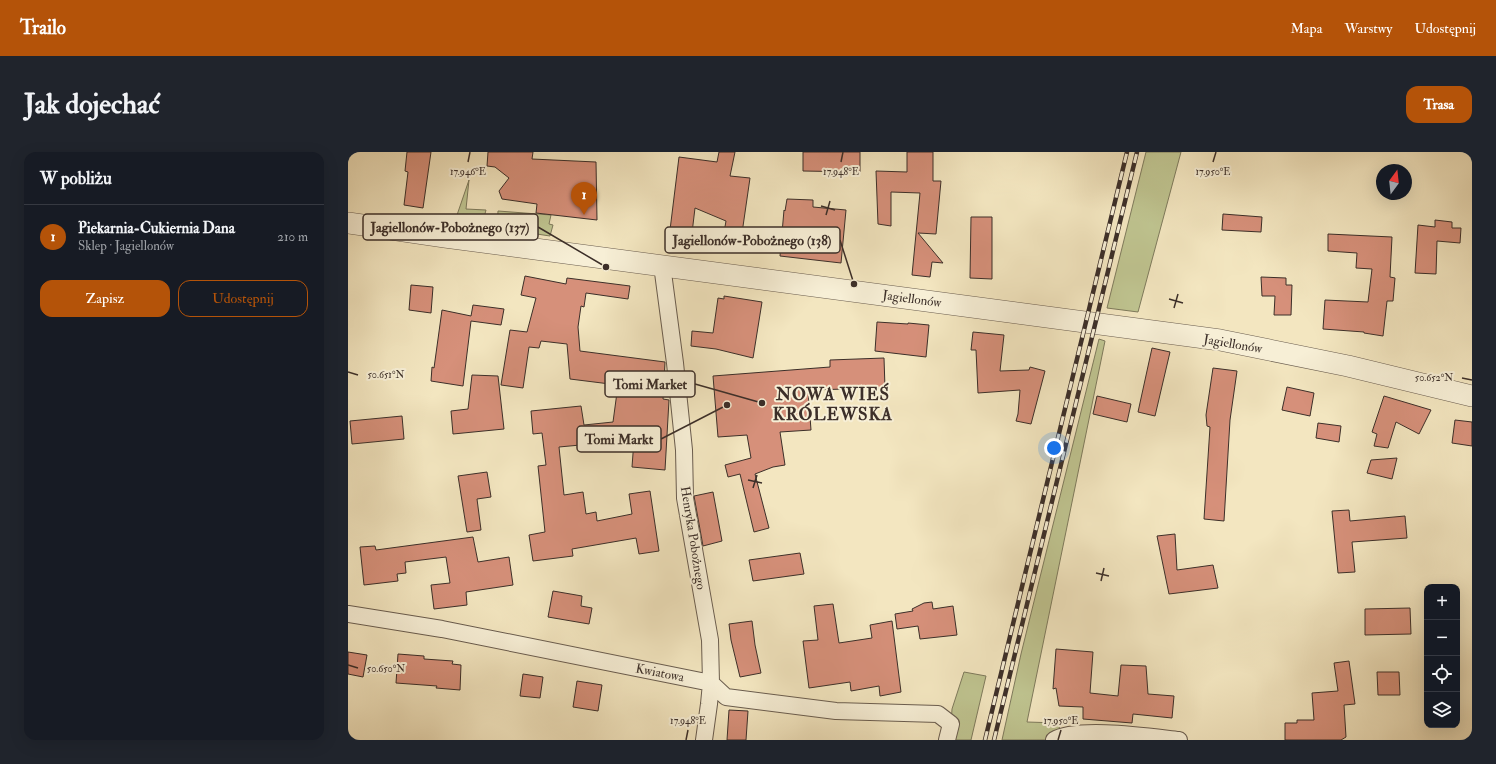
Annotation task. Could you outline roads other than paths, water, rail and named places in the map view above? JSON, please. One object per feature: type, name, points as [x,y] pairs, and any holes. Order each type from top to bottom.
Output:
[{"type":"street","name":"Jagiellonów","points":[[348,223],[1220,340],[1348,366],[1472,396]]},
{"type":"street","name":"Henryka Pobożnego","points":[[662,265],[684,450],[685,498],[710,640],[710,704],[704,740]]},
{"type":"street","name":"Kwiatowa","points":[[348,614],[442,629],[711,683]]},
{"type":"street","points":[[711,683],[726,697],[836,711],[938,714],[951,724],[947,740]]},
{"type":"street","points":[[1054,740],[1069,734],[1080,733],[1180,740]]},
{"type":"railway","points":[[985,740],[1127,152]]},
{"type":"railway","points":[[994,740],[1137,152]]},
{"type":"place","name":"Piekarnia-Cukiernia Dana","points":[[584,215]]},
{"type":"place","name":"Jagiellonów-Pobożnego (137)","points":[[606,267]]},
{"type":"place","name":"Jagiellonów-Pobożnego (138)","points":[[854,284]]},
{"type":"place","name":"Tomi Market","points":[[762,403]]},
{"type":"place","name":"Tomi Markt","points":[[727,405]]},
{"type":"district","name":"NOWA WIEŚ KRÓLEWSKA","points":[[833,404]]}]
